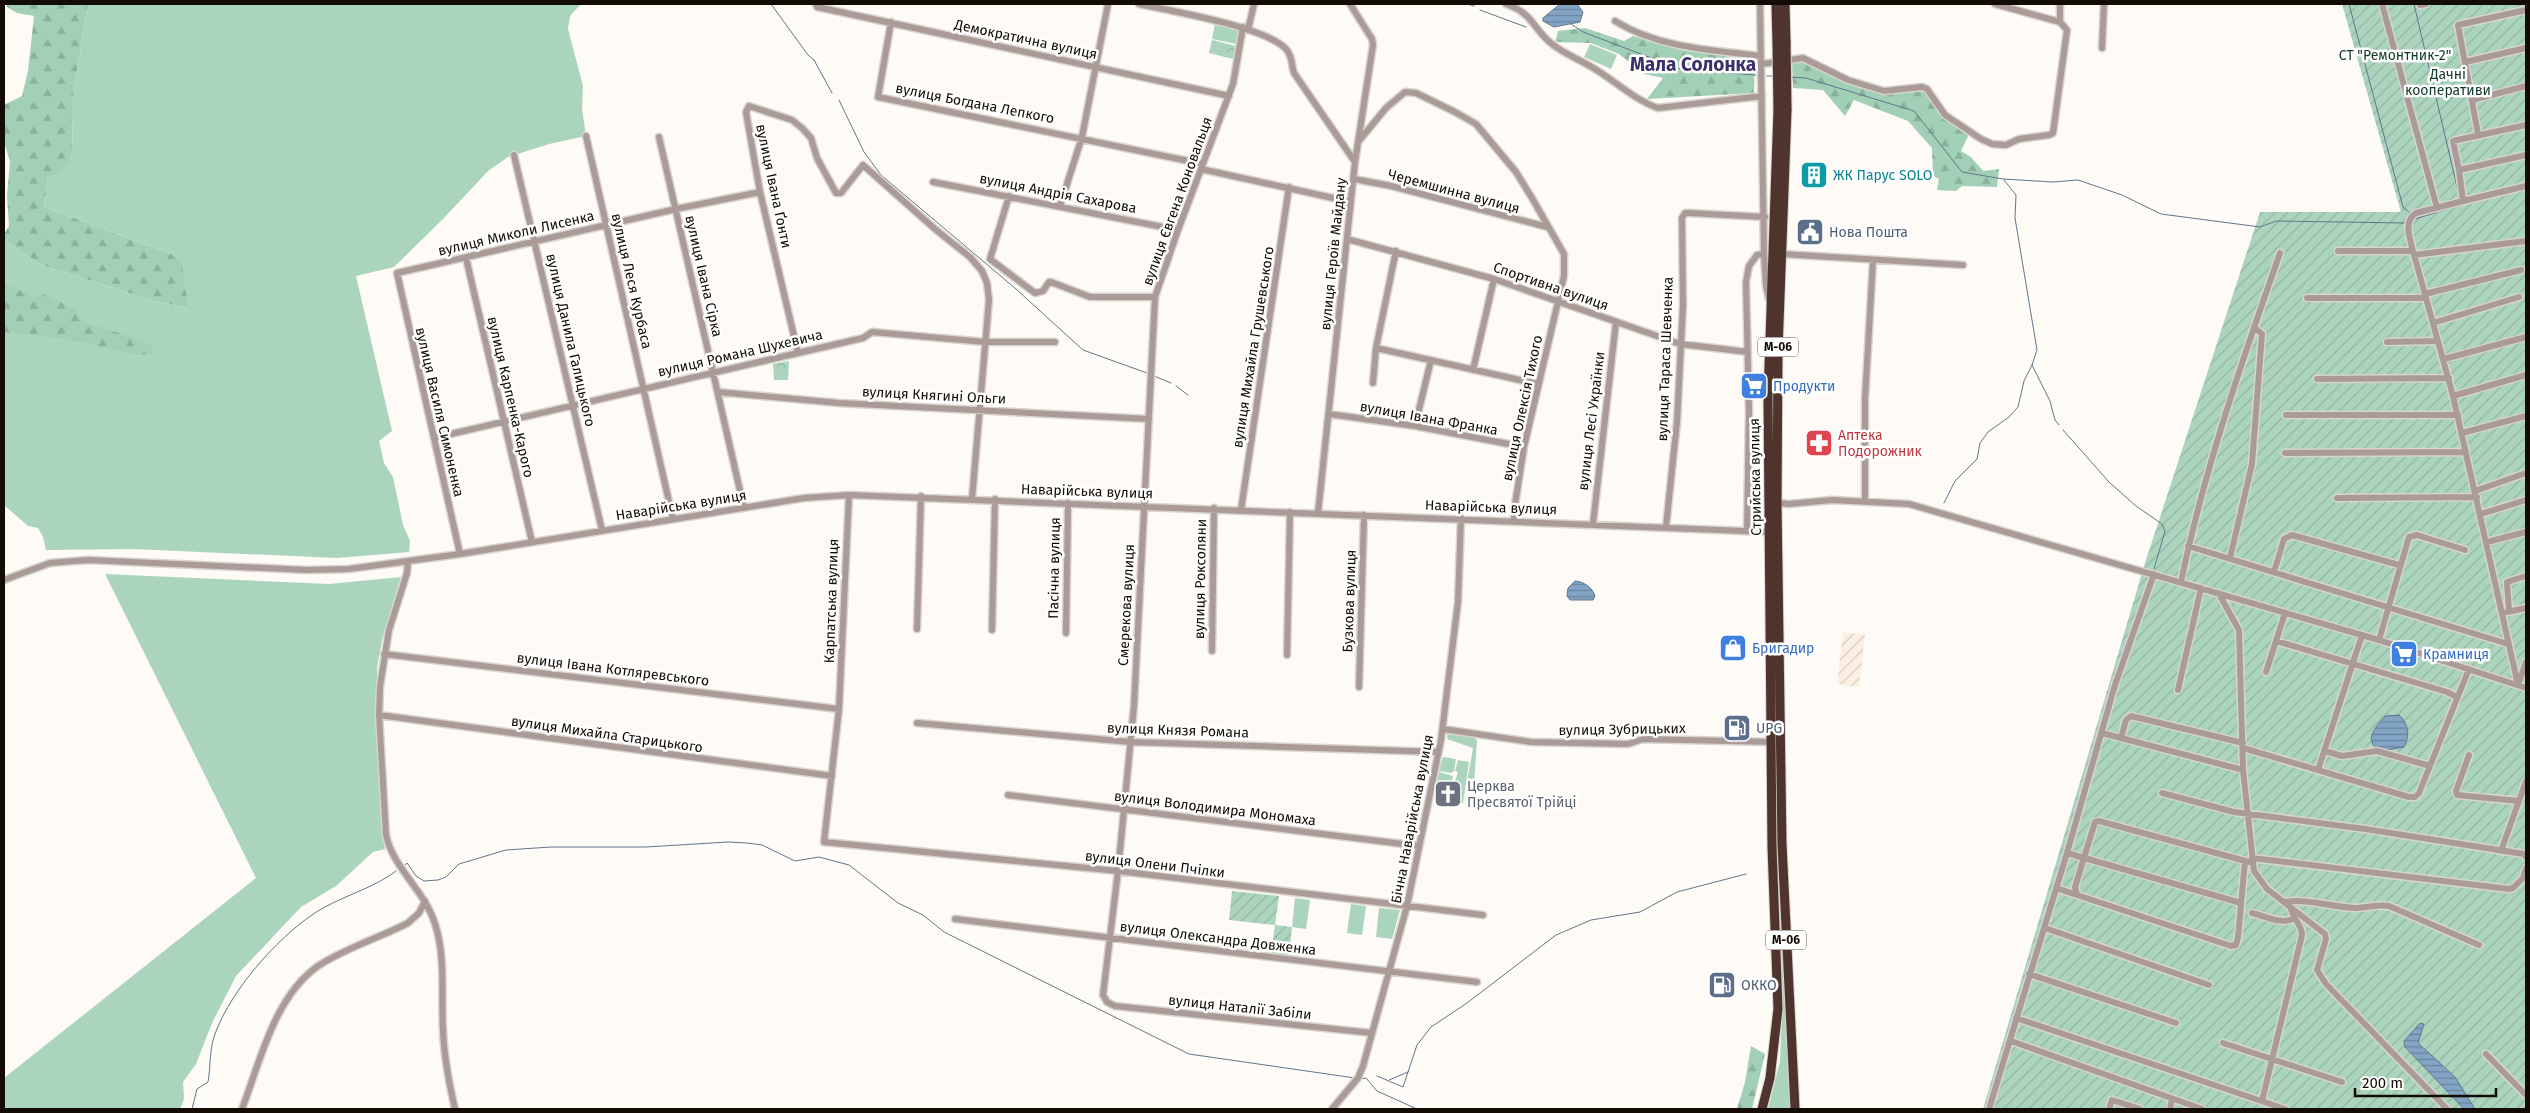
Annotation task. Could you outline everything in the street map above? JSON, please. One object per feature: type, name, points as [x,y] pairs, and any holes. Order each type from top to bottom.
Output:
[{"type":"highway","name":"Стрийська вулиця","points":[[1776,4],[1781,43],[1782,110],[1782,254],[1778,350],[1776,770]]},
{"type":"highway","name":"Стрийська вулиця","points":[[1781,43],[1785,4]]},
{"type":"highway","name":"Стрийська вулиця","points":[[1776,770],[1772,742],[1768,396],[1771,304],[1782,110]]},
{"type":"highway","name":"М-06","points":[[1762,1109],[1770,1078],[1778,1009],[1772,846],[1776,770]]},
{"type":"highway","name":"М-06","points":[[1776,770],[1782,846],[1795,1109]]},
{"type":"street","points":[[1060,206],[1082,137],[1108,4]]},
{"type":"street","points":[[1139,4],[1246,29],[1273,40],[1285,48],[1292,59],[1294,73],[1355,162]]},
{"type":"street","name":"вулиця Євгена Коновальця","points":[[1143,506],[1155,298],[1178,230],[1234,84],[1246,29],[1254,4]]},
{"type":"street","name":"вулиця Героїв Майдану","points":[[1318,513],[1355,162],[1373,44],[1372,39],[1350,4]]},
{"type":"street","points":[[1506,4],[1520,8],[1552,44],[1596,69],[1647,104],[1658,108],[1762,96]]},
{"type":"street","points":[[1760,4],[1765,217],[1764,254],[1766,286],[1771,304]]},
{"type":"street","points":[[1995,4],[2060,22]]},
{"type":"street","points":[[1762,64],[1803,58],[1848,80],[1884,91],[1922,87],[1927,89],[1945,115],[1981,139],[1992,144],[2006,145],[2019,139],[2053,133],[2067,36],[2066,30],[2060,22],[2060,4]]},
{"type":"street","points":[[2102,48],[2104,4]]},
{"type":"street","points":[[2382,4],[2437,208]]},
{"type":"street","name":"Демократична вулиця","points":[[817,5],[1229,96]]},
{"type":"street","points":[[2478,134],[2458,25],[2526,10]]},
{"type":"street","points":[[1615,21],[1625,28],[1680,46],[1761,56]]},
{"type":"street","name":"вулиця Богдана Лепкого","points":[[891,22],[878,97],[1082,137],[1352,202]]},
{"type":"street","points":[[2465,62],[2526,48]]},
{"type":"street","points":[[2472,100],[2526,86]]},
{"type":"street","name":"вулиця Олексія Тихого","points":[[1358,142],[1396,98],[1405,92],[1416,93],[1456,112],[1476,124],[1516,172],[1566,260],[1524,447],[1514,521]]},
{"type":"street","name":"вулиця Івана Ґонти","points":[[798,353],[760,192],[746,112],[749,106],[792,120],[802,128],[811,138],[817,158],[836,193],[841,193],[863,165],[935,229],[970,256],[982,271],[987,283],[989,300],[985,342]]},
{"type":"street","points":[[2463,201],[2453,141],[2526,125]]},
{"type":"street","name":"вулиця Леся Курбаса","points":[[586,136],[673,519]]},
{"type":"street","name":"вулиця Івана Сірка","points":[[659,138],[744,508]]},
{"type":"street","name":"вулиця Данила Галицького","points":[[514,155],[536,242],[602,530]]},
{"type":"street","points":[[2459,170],[2526,155]]},
{"type":"street","name":"Черемшинна вулиця","points":[[1354,179],[1392,186],[1476,210],[1547,227]]},
{"type":"street","name":"вулиця Андрія Сахарова","points":[[933,182],[1178,230]]},
{"type":"street","points":[[2518,685],[2458,415],[2413,253],[2409,232],[2410,218],[2416,213],[2526,186]]},
{"type":"street","name":"вулиця Михайла Грушевського","points":[[1241,510],[1289,187]]},
{"type":"street","name":"вулиця Миколи Лисенка","points":[[396,276],[400,271],[760,192]]},
{"type":"street","points":[[1009,196],[990,258],[1035,293],[1043,291],[1049,282],[1055,282],[1077,294],[1090,297],[1155,298]]},
{"type":"street","name":"вулиця Тараса Шевченка","points":[[1666,528],[1677,422],[1683,305],[1680,233],[1682,216],[1689,213],[1765,217]]},
{"type":"street","name":"Спортивна вулиця","points":[[1347,239],[1396,251],[1494,280],[1680,344],[1748,352]]},
{"type":"street","points":[[2338,251],[2413,253],[2526,241]]},
{"type":"street","points":[[1373,383],[1376,348],[1396,251]]},
{"type":"street","points":[[2180,582],[2188,546],[2230,399],[2280,252]]},
{"type":"street","points":[[1747,531],[1749,488],[1747,275],[1757,255],[1764,254]]},
{"type":"street","points":[[1782,254],[1963,265]]},
{"type":"street","name":"вулиця Карпенка-Карого","points":[[466,258],[532,542]]},
{"type":"street","points":[[1865,501],[1865,399],[1874,261]]},
{"type":"street","points":[[2307,298],[2425,296],[2520,270]]},
{"type":"street","name":"вулиця Василя Симоненка","points":[[396,276],[460,554]]},
{"type":"street","points":[[1473,370],[1494,280]]},
{"type":"street","points":[[2433,323],[2519,297]]},
{"type":"street","name":"вулиця Лесі Українки","points":[[1593,524],[1616,322]]},
{"type":"street","points":[[2230,558],[2252,464],[2262,334],[2254,327]]},
{"type":"street","name":"вулиця Романа Шухевича","points":[[434,438],[573,404],[863,338],[868,334],[878,331],[985,342],[1055,342]]},
{"type":"street","points":[[2444,359],[2526,337]]},
{"type":"street","points":[[2387,342],[2438,341]]},
{"type":"street","points":[[972,499],[985,342]]},
{"type":"street","points":[[1376,348],[1538,384]]},
{"type":"street","points":[[1415,426],[1431,360]]},
{"type":"street","points":[[2453,396],[2526,375]]},
{"type":"street","points":[[2317,379],[2449,378]]},
{"type":"street","name":"вулиця Княгині Ольги","points":[[718,392],[839,403],[1149,419]]},
{"type":"street","name":"вулиця Івана Франка","points":[[1329,414],[1415,426],[1524,447]]},
{"type":"street","points":[[2286,415],[2458,415]]},
{"type":"street","points":[[2462,433],[2526,416]]},
{"type":"street","points":[[2284,453],[2466,452]]},
{"type":"street","points":[[2338,498],[2476,494],[2526,473]]},
{"type":"street","name":"Наварійська вулиця","points":[[4,580],[50,563],[88,560],[328,570],[460,554],[804,498],[848,495],[921,496],[1769,532]]},
{"type":"street","name":"Карпатська вулиця","points":[[824,841],[839,709],[848,495]]},
{"type":"street","points":[[917,629],[921,496]]},
{"type":"street","points":[[992,630],[995,500]]},
{"type":"street","points":[[1777,503],[1789,504],[1832,500],[1909,504],[2379,640],[2526,688]]},
{"type":"street","points":[[2481,514],[2526,500]]},
{"type":"street","name":"Пасічна вулиця","points":[[1066,633],[1068,503]]},
{"type":"street","name":"Смерекова вулиця","points":[[1107,1002],[1103,995],[1118,872],[1134,706],[1143,506]]},
{"type":"street","name":"вулиця Роксоляни","points":[[1212,650],[1214,508]]},
{"type":"street","points":[[1287,654],[1290,512]]},
{"type":"street","name":"Бузкова вулиця","points":[[1359,687],[1364,515]]},
{"type":"street","name":"Бічна Наварійська вулиця","points":[[1332,1109],[1358,1078],[1408,906],[1443,729],[1458,602],[1461,518]]},
{"type":"street","points":[[2487,542],[2526,532]]},
{"type":"street","points":[[2274,572],[2284,539],[2292,535],[2399,565]]},
{"type":"street","points":[[2379,640],[2407,539],[2413,536],[2465,550]]},
{"type":"street","points":[[2188,546],[2508,644]]},
{"type":"street","points":[[408,561],[407,573],[384,654],[379,715],[388,842],[425,901],[436,926],[440,948],[446,1067],[455,1109]]},
{"type":"street","points":[[1989,1109],[2011,1041],[2029,974],[2045,928],[2115,685],[2154,574]]},
{"type":"street","points":[[2510,611],[2507,582],[2526,576]]},
{"type":"street","points":[[2178,690],[2201,588]]},
{"type":"street","points":[[2056,888],[2231,946],[2236,945],[2241,903],[2250,861],[2238,683],[2239,630],[2219,594]]},
{"type":"street","points":[[2501,613],[2526,608]]},
{"type":"street","points":[[2266,672],[2284,613]]},
{"type":"street","points":[[2318,770],[2362,636]]},
{"type":"street","points":[[2276,641],[2447,692],[2457,698]]},
{"type":"street","name":"вулиця Івана Котляревського","points":[[384,654],[839,709]]},
{"type":"street","points":[[2518,685],[2526,667]]},
{"type":"street","points":[[2121,738],[2126,720],[2131,716],[2243,746],[2413,797],[2419,793],[2469,669]]},
{"type":"street","name":"вулиця Михайла Старицького","points":[[379,715],[832,776]]},
{"type":"street","name":"вулиця Князя Романа","points":[[916,723],[1131,742],[1438,752]]},
{"type":"street","name":"вулиця Зубрицьких","points":[[1443,729],[1531,742],[1628,744],[1643,739],[1772,742]]},
{"type":"street","points":[[2102,733],[2243,770]]},
{"type":"street","points":[[2324,751],[2342,756],[2378,751],[2430,766]]},
{"type":"street","points":[[2469,755],[2456,791],[2457,795],[2519,801]]},
{"type":"street","points":[[2501,850],[2526,781]]},
{"type":"street","points":[[2162,793],[2247,814],[2365,829],[2501,850],[2524,854],[2526,857]]},
{"type":"street","name":"вулиця Володимира Мономаха","points":[[1008,795],[1419,846]]},
{"type":"street","points":[[2077,895],[2076,887],[2095,822],[2099,821],[2250,861],[2509,889],[2513,888],[2523,878],[2526,868]]},
{"type":"street","name":"вулиця Олени Пчілки","points":[[824,841],[1118,872],[1483,916]]},
{"type":"street","points":[[2067,853],[2241,903]]},
{"type":"street","points":[[2250,861],[2260,880],[2326,936],[2318,960],[2319,975],[2447,1109]]},
{"type":"street","points":[[242,1109],[271,1028],[279,1011],[295,990],[317,967],[412,920],[419,913],[425,901]]},
{"type":"street","points":[[2284,902],[2308,902],[2353,908],[2377,905],[2389,906],[2479,945]]},
{"type":"street","points":[[2262,1101],[2302,935],[2302,929],[2293,918],[2291,908]]},
{"type":"street","points":[[2252,912],[2282,921],[2288,921],[2293,918]]},
{"type":"street","name":"вулиця Олександра Довженка","points":[[955,919],[1477,982]]},
{"type":"street","points":[[2045,928],[2209,985]]},
{"type":"street","points":[[2029,974],[2176,1023]]},
{"type":"street","name":"вулиця Наталії Забіли","points":[[1107,1002],[1115,1006],[1372,1033]]},
{"type":"street","points":[[2016,1018],[2285,1109]]},
{"type":"street","points":[[2011,1041],[2202,1109]]},
{"type":"street","points":[[2223,1043],[2342,1082]]},
{"type":"street","points":[[2486,1054],[2526,1095]]},
{"type":"street","points":[[2170,1109],[2172,1099]]},
{"type":"street","points":[[2109,1109],[2112,1100],[2139,1109]]},
{"type":"shaded area","points":[[1843,632],[1865,635],[1859,687],[1837,684]]},
{"type":"green space","points":[[7,4],[88,4],[73,96],[72,155],[60,174],[48,176],[44,207],[171,254],[182,264],[188,308],[154,301],[42,265],[4,240],[4,234],[9,226],[7,196],[10,161],[4,142],[4,105],[22,96],[28,71],[34,16],[17,13],[7,7]]},
{"type":"green space","points":[[88,4],[581,4],[570,16],[568,29],[583,86],[582,109],[586,136],[549,144],[508,157],[488,171],[394,267],[356,276],[392,431],[379,441],[384,463],[393,477],[403,525],[410,541],[409,552],[337,558],[132,549],[46,550],[43,537],[38,528],[28,526],[4,505],[4,240],[42,265],[154,301],[188,308],[171,254],[44,207],[48,176],[72,155],[73,96]]},
{"type":"green space","points":[[2342,4],[2526,4],[2526,1109],[1983,1109],[2145,563],[2260,212],[2401,212]]},
{"type":"green space","points":[[1215,24],[1239,30],[1236,44],[1212,39]]},
{"type":"green space","points":[[1585,28],[1624,41],[1633,36],[1681,50],[1755,59],[1754,93],[1647,99],[1663,78],[1644,74],[1619,54],[1591,43],[1555,42],[1558,31]]},
{"type":"green space","points":[[1212,40],[1236,46],[1233,59],[1209,53]]},
{"type":"green space","points":[[1590,44],[1617,55],[1611,69],[1584,57]]},
{"type":"green space","points":[[1804,59],[1838,79],[1887,94],[1916,89],[1925,90],[1942,114],[1969,134],[1961,151],[1971,157],[1983,171],[1999,169],[1997,187],[1962,186],[1956,191],[1937,190],[1939,179],[1933,176],[1932,148],[1908,121],[1854,100],[1845,116],[1823,90],[1793,88],[1792,62]]},
{"type":"green space","points":[[4,283],[35,297],[41,293],[77,310],[80,320],[126,335],[153,347],[152,354],[137,355],[74,340],[4,332]]},
{"type":"green space","points":[[789,361],[788,380],[774,380],[773,364]]},
{"type":"green space","points":[[105,574],[329,584],[401,577],[382,640],[377,668],[382,831],[385,849],[373,852],[336,886],[301,907],[236,976],[212,1023],[196,1064],[183,1082],[184,1099],[180,1109],[4,1109],[4,1078],[256,878]]},
{"type":"green space","points":[[1775,653],[1790,1109],[1768,1109],[1780,1061],[1782,1009],[1778,898]]},
{"type":"green space","points":[[1448,731],[1472,736],[1477,740],[1474,784],[1467,783],[1473,748],[1447,739]]},
{"type":"green space","points":[[1443,757],[1456,759],[1454,771],[1451,773],[1439,771]]},
{"type":"green space","points":[[1458,760],[1469,762],[1463,803],[1456,803],[1459,791],[1452,790],[1458,772],[1455,771]]},
{"type":"green space","points":[[1439,772],[1453,776],[1450,790],[1436,787]]},
{"type":"green space","points":[[1232,891],[1279,896],[1275,925],[1229,920]]},
{"type":"green space","points":[[1295,898],[1310,900],[1306,929],[1292,927]]},
{"type":"green space","points":[[1351,904],[1366,906],[1362,935],[1347,933]]},
{"type":"green space","points":[[1379,908],[1400,910],[1392,939],[1376,937]]},
{"type":"green space","points":[[1275,925],[1292,927],[1289,958],[1271,956]]},
{"type":"green space","points":[[1751,1046],[1765,1054],[1752,1109],[1737,1109],[1745,1082]]},
{"type":"water","points":[[1560,4],[1577,4],[1583,12],[1580,22],[1554,27],[1543,21],[1543,18]]},
{"type":"water","points":[[1575,581],[1581,582],[1590,588],[1595,596],[1593,600],[1570,600],[1567,596],[1568,588]]},
{"type":"water","points":[[2399,715],[2405,722],[2408,730],[2404,747],[2387,750],[2376,748],[2371,740],[2373,731],[2385,716]]},
{"type":"water","points":[[2420,1023],[2424,1024],[2418,1043],[2455,1077],[2475,1109],[2464,1109],[2405,1047],[2404,1041]]},
{"type":"waterway","points":[[771,4],[808,55],[814,60],[832,93]]},
{"type":"waterway","points":[[1467,4],[1474,6]]},
{"type":"waterway","points":[[2349,4],[2403,207],[2410,213]]},
{"type":"waterway","points":[[2414,4],[2459,195]]},
{"type":"waterway","points":[[1480,10],[1526,27]]},
{"type":"waterway","points":[[1571,24],[1583,32],[1683,70],[1756,75]]},
{"type":"waterway","points":[[1767,76],[1773,76]]},
{"type":"waterway","points":[[1790,77],[1806,78],[1914,111],[1962,172],[2003,179],[2053,182],[2078,180],[2122,195],[2161,214],[2260,227],[2276,221],[2405,223]]},
{"type":"waterway","points":[[839,100],[864,152],[881,175],[1016,289],[1083,350],[1147,373]]},
{"type":"waterway","points":[[2004,180],[2016,195],[2015,218],[2037,350],[2032,365],[2050,401],[2055,420],[2059,425]]},
{"type":"waterway","points":[[2412,220],[2460,205]]},
{"type":"waterway","points":[[1944,503],[1955,481],[1977,459],[1980,443],[1988,432],[2009,417],[2018,407],[2024,381],[2032,365]]},
{"type":"waterway","points":[[1154,376],[1171,383]]},
{"type":"waterway","points":[[1176,386],[1188,395]]},
{"type":"waterway","points":[[2063,430],[2109,482],[2136,506],[2162,524],[2165,531],[2154,569]]},
{"type":"waterway","points":[[405,865],[407,863],[416,876],[424,881],[438,880],[446,877],[459,864],[506,850],[551,847],[646,847],[728,842],[762,845],[795,861],[819,857],[849,865],[898,903],[923,915],[944,932],[1189,1054],[1355,1078]]},
{"type":"waterway","points":[[192,1109],[197,1089],[208,1082],[215,1034],[233,998],[261,962],[276,945],[309,917],[334,902],[379,882],[396,871]]},
{"type":"waterway","points":[[1377,1076],[1403,1087],[1417,1045],[1431,1027],[1467,1003],[1556,935],[1591,920],[1640,912],[1677,892],[1746,874]]},
{"type":"waterway","points":[[1389,1080],[1408,1072]]},
{"type":"waterway","points":[[1361,1079],[1366,1078],[1377,1091],[1417,1109]]},
{"type":"place","name":"ЖК Парус SOLO","points":[[1814,175]]},
{"type":"place","name":"Нова Пошта","points":[[1810,232]]},
{"type":"place","name":"Продукти","points":[[1754,386]]},
{"type":"place","name":"Аптека Подорожник","points":[[1819,443]]},
{"type":"place","name":"Бригадир","points":[[1733,648]]},
{"type":"place","name":"Крамниця","points":[[2404,654]]},
{"type":"place","name":"UPG","points":[[1737,728]]},
{"type":"place","name":"Церква Пресвятої Трійці","points":[[1448,794]]},
{"type":"place","name":"ОККО","points":[[1722,985]]},
{"type":"district","name":"Мала Солонка","points":[[1693,64]]},
{"type":"park label","name":"СТ \"Ремонтник-2\"","points":[[2395,55]]},
{"type":"park label","name":"Дачні кооперативи","points":[[2448,82]]}]
